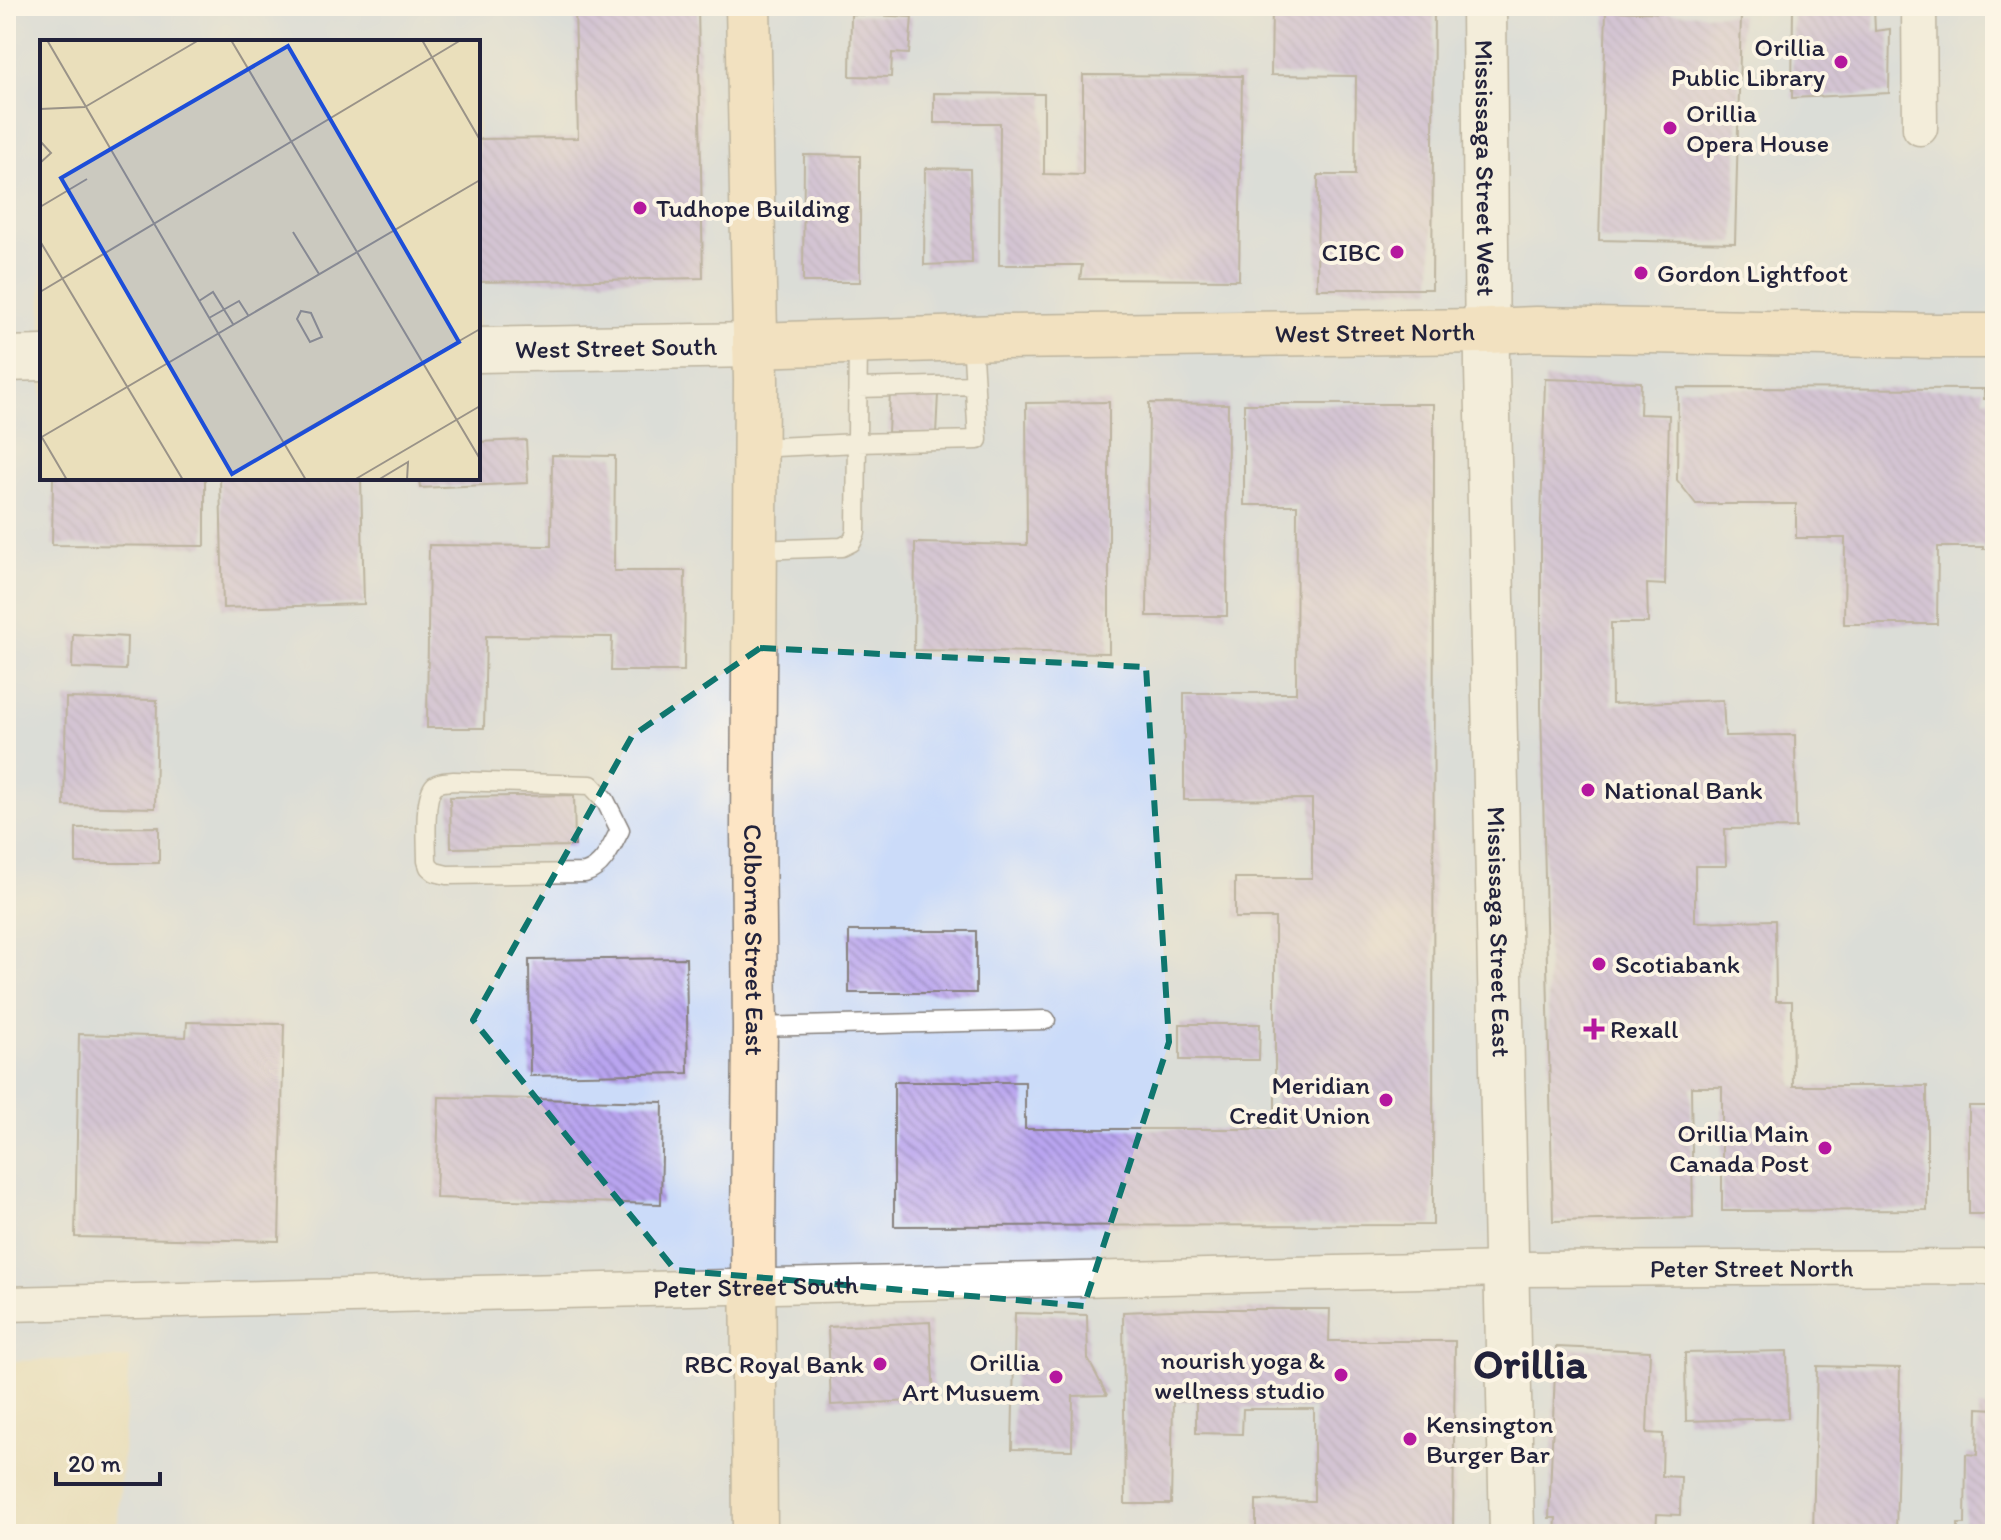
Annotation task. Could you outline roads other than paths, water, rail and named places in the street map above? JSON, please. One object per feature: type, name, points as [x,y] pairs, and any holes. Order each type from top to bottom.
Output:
[{"type":"main road","name":"Colborne Street East","points":[[748,6],[755,345],[755,1534]]},
{"type":"main road","name":"West Street North","points":[[755,345],[972,338],[1536,329],[1995,336]]},
{"type":"street","name":"Mississaga Street West","points":[[1484,6],[1487,331]]},
{"type":"street","points":[[1919,6],[1920,128]]},
{"type":"street","name":"Mississaga Street East","points":[[1487,331],[1512,1534]]},
{"type":"street","name":"West Street South","points":[[480,350],[755,345]]},
{"type":"street","points":[[6,359],[40,358]]},
{"type":"street","name":"Peter Street North","points":[[1506,1269],[1995,1267]]},
{"type":"street","name":"Peter Street South","points":[[6,1304],[1506,1269]]},
{"type":"lane","points":[[755,448],[978,440],[972,338]]},
{"type":"lane","points":[[755,550],[842,547],[852,542],[856,532],[858,341]]},
{"type":"lane","points":[[858,388],[975,385]]},
{"type":"lane","points":[[441,782],[591,785],[605,800],[620,830],[596,869],[585,873],[447,875],[435,872],[427,861],[429,796],[441,782]]},
{"type":"lane","points":[[755,1027],[1046,1020]]},
{"type":"place","name":"Orillia Public Library","points":[[1841,62]]},
{"type":"place","name":"Orillia Opera House","points":[[1670,128]]},
{"type":"place","name":"Tudhope Building","points":[[640,208]]},
{"type":"place","name":"CIBC","points":[[1397,252]]},
{"type":"place","name":"Gordon Lightfoot","points":[[1641,273]]},
{"type":"place","name":"National Bank","points":[[1588,790]]},
{"type":"place","name":"Scotiabank","points":[[1599,964]]},
{"type":"place","name":"Rexall","points":[[1594,1029]]},
{"type":"place","name":"Meridian Credit Union","points":[[1386,1100]]},
{"type":"place","name":"Orillia Main Canada Post","points":[[1825,1148]]},
{"type":"place","name":"RBC Royal Bank","points":[[880,1364]]},
{"type":"place","name":"nourish yoga & wellness studio","points":[[1341,1375]]},
{"type":"place","name":"Orillia Art Musuem","points":[[1056,1377]]},
{"type":"place","name":"Kensington Burger Bar","points":[[1410,1439]]},
{"type":"district","name":"Orillia","points":[[1530,1363]]}]
